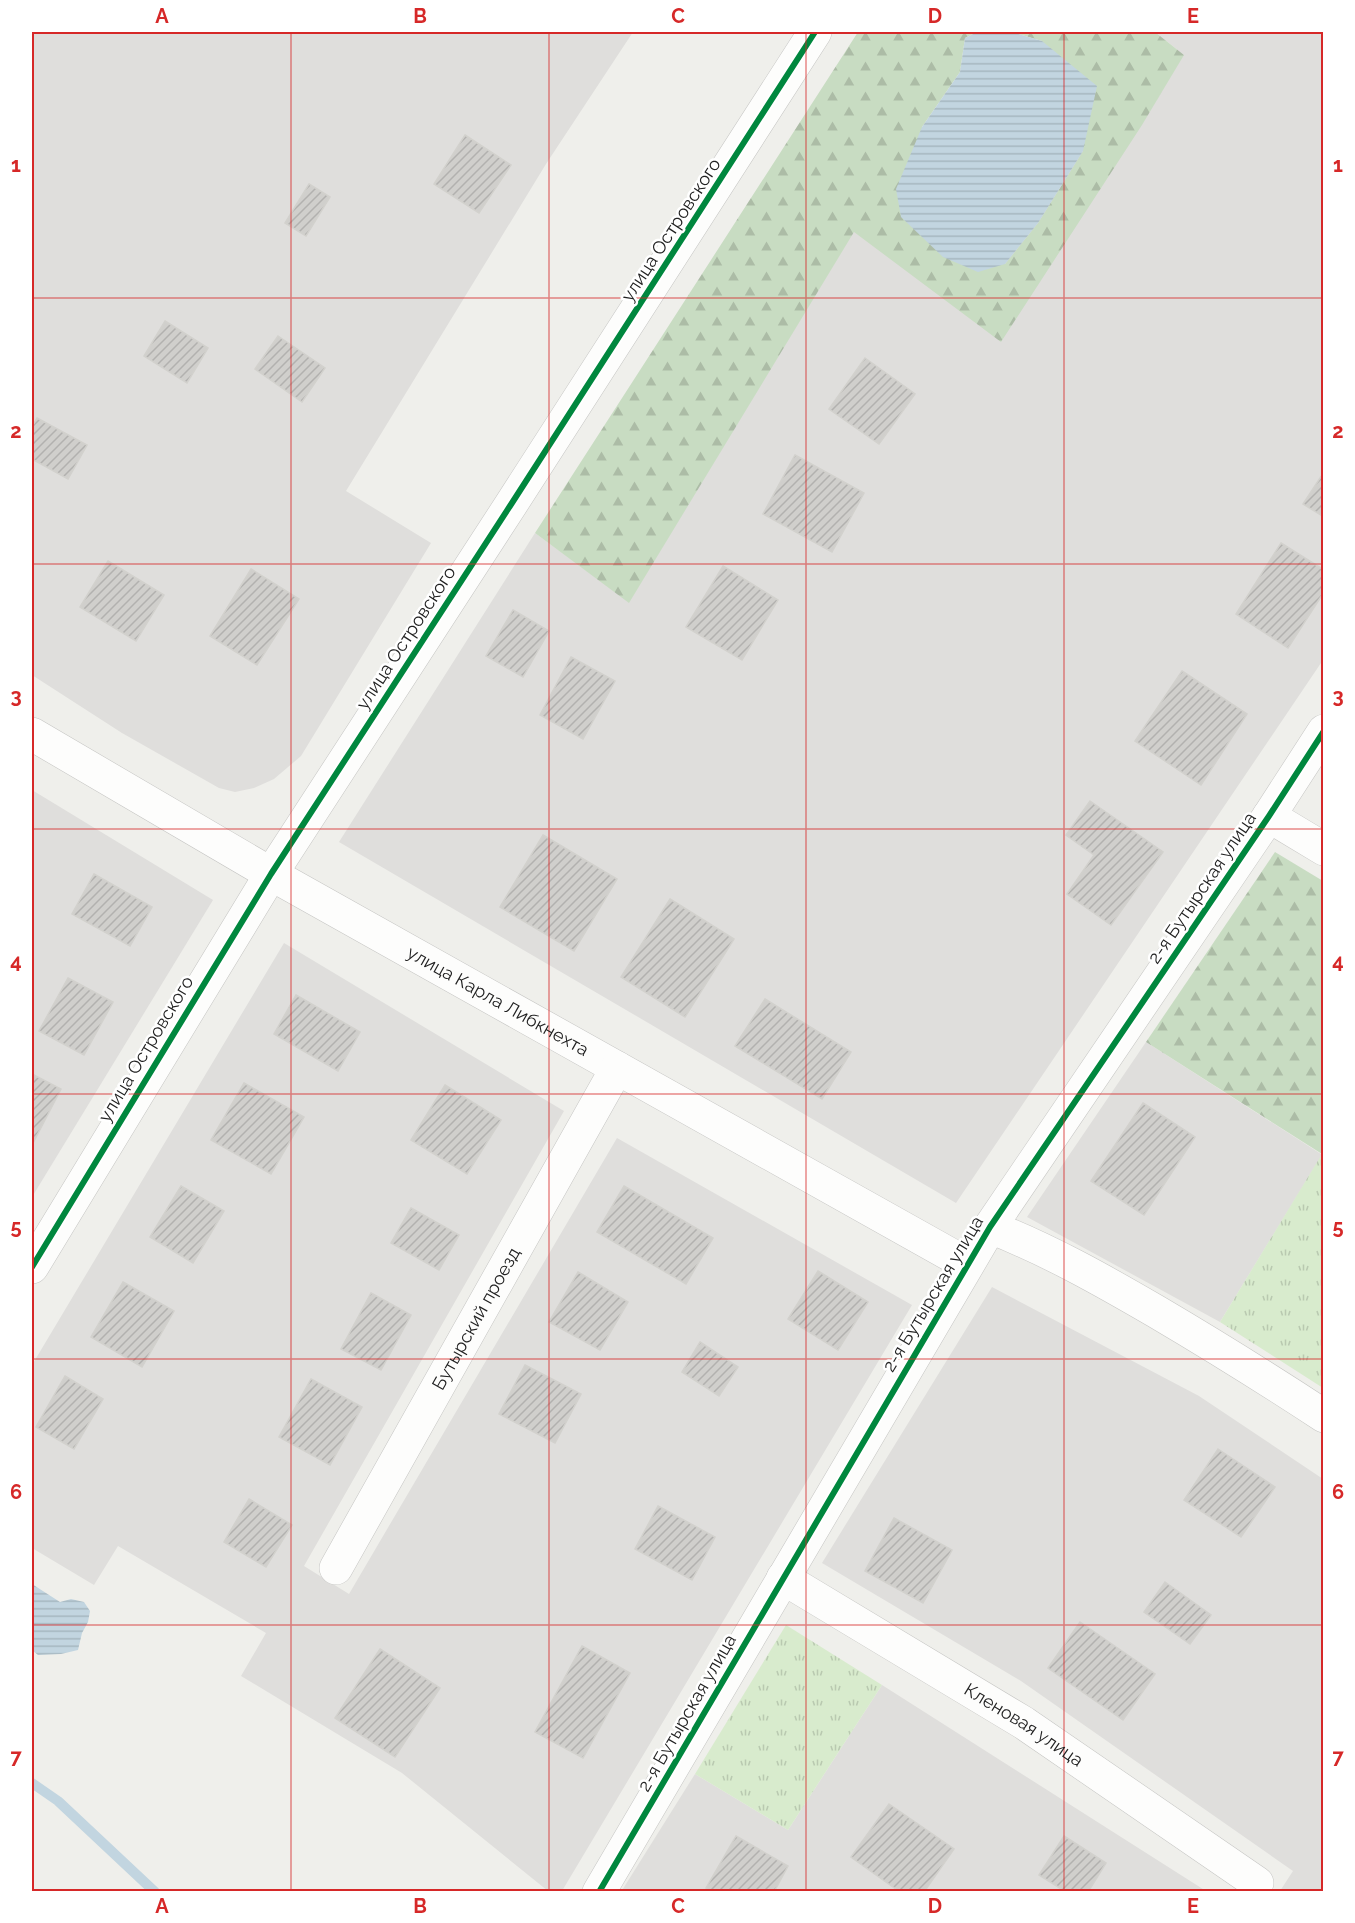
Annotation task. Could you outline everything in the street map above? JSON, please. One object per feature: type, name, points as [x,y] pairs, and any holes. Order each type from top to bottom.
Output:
[{"type":"street","name":"улица Островского","points":[[32,1266],[271,874],[815,32]]},
{"type":"street","name":"2-я Бутырская улица","points":[[599,1892],[990,1227],[1269,816],[1323,731]]},
{"type":"street","name":"улица Карла Либкнехта","points":[[32,734],[271,874],[968,1264]]},
{"type":"street","points":[[1269,816],[1323,849]]},
{"type":"street","name":"Бутырский проезд","points":[[336,1568],[617,1068]]},
{"type":"street","points":[[990,1227],[1031,1243],[1114,1287],[1266,1378],[1323,1416]]},
{"type":"street","name":"Кленовая улица","points":[[783,1578],[1024,1723],[1257,1883]]},
{"type":"shaded area","points":[[32,32],[633,32],[546,164],[346,491],[431,543],[301,756],[274,779],[254,788],[235,792],[219,788],[122,733],[32,675]]},
{"type":"shaded area","points":[[1155,32],[1323,32],[1323,660],[956,1203],[339,842],[535,533],[629,602],[854,231],[1184,55]]},
{"type":"shaded area","points":[[32,790],[213,900],[32,1197]]},
{"type":"shaded area","points":[[284,943],[564,1111],[304,1566],[349,1594],[617,1138],[912,1305],[562,1891],[548,1891],[402,1773],[241,1676],[266,1633],[118,1546],[94,1585],[32,1548],[32,1365]]},
{"type":"shaded area","points":[[1146,1042],[1321,1154],[1323,1152],[1220,1322],[1027,1217]]},
{"type":"shaded area","points":[[992,1287],[1199,1396],[1323,1479],[1323,1891],[1280,1891],[1293,1871],[1021,1681],[822,1563]]},
{"type":"shaded area","points":[[882,1685],[1206,1891],[621,1892],[695,1774],[788,1830]]},
{"type":"green space","points":[[858,32],[977,32],[965,38],[960,72],[922,127],[1005,264],[1038,223],[1083,151],[1042,41],[1012,32],[1155,32],[1184,55],[1142,125],[1001,342],[854,232],[629,603],[535,533]]},
{"type":"green space","points":[[1275,852],[1323,881],[1324,1152],[1322,1154],[1146,1042]]},
{"type":"green space","points":[[1322,1154],[1324,1155],[1323,1388],[1220,1322]]},
{"type":"green space","points":[[786,1625],[882,1685],[788,1830],[695,1774]]},
{"type":"water","points":[[977,32],[1012,32],[1042,41],[1097,86],[1083,151],[1038,223],[1005,264],[978,272],[943,257],[901,217],[896,189],[922,127],[960,72],[965,38]]},
{"type":"water","points":[[32,1584],[60,1602],[71,1599],[84,1602],[90,1611],[78,1650],[61,1654],[38,1655],[32,1650]]},
{"type":"building","points":[[465,135],[511,165],[479,213],[434,184]]},
{"type":"building","points":[[309,184],[330,197],[306,236],[285,223]]},
{"type":"building","points":[[165,321],[208,348],[187,383],[144,356]]},
{"type":"building","points":[[278,336],[325,368],[302,402],[255,369]]},
{"type":"building","points":[[865,358],[915,394],[879,444],[829,409]]},
{"type":"building","points":[[37,418],[87,445],[68,479],[32,459],[32,427]]},
{"type":"building","points":[[795,455],[864,493],[832,552],[763,514]]},
{"type":"building","points":[[1324,472],[1324,517],[1303,504]]},
{"type":"building","points":[[1281,543],[1324,570],[1324,592],[1288,648],[1236,614]]},
{"type":"building","points":[[108,561],[164,595],[136,641],[80,607]]},
{"type":"building","points":[[723,566],[778,600],[742,660],[686,627]]},
{"type":"building","points":[[251,569],[299,599],[257,665],[210,636]]},
{"type":"building","points":[[513,610],[549,631],[523,677],[486,656]]},
{"type":"building","points":[[571,657],[615,681],[583,739],[540,715]]},
{"type":"building","points":[[1182,671],[1247,714],[1201,785],[1135,741]]},
{"type":"building","points":[[1090,801],[1163,852],[1111,925],[1067,894],[1094,855],[1066,835]]},
{"type":"building","points":[[543,835],[617,879],[574,951],[500,907]]},
{"type":"building","points":[[94,874],[152,907],[130,946],[72,914]]},
{"type":"building","points":[[670,899],[734,939],[685,1017],[621,977]]},
{"type":"building","points":[[68,978],[113,1002],[84,1055],[39,1031]]},
{"type":"building","points":[[296,995],[360,1032],[338,1071],[274,1034]]},
{"type":"building","points":[[765,999],[851,1052],[822,1099],[735,1046]]},
{"type":"building","points":[[32,1074],[61,1089],[32,1145]]},
{"type":"building","points":[[244,1083],[304,1117],[271,1174],[211,1140]]},
{"type":"building","points":[[445,1085],[501,1120],[467,1174],[411,1140]]},
{"type":"building","points":[[1143,1103],[1195,1137],[1144,1215],[1091,1181]]},
{"type":"building","points":[[181,1186],[224,1211],[193,1263],[150,1237]]},
{"type":"building","points":[[624,1186],[713,1238],[686,1284],[597,1232]]},
{"type":"building","points":[[411,1208],[459,1235],[439,1270],[391,1243]]},
{"type":"building","points":[[818,1271],[868,1302],[838,1350],[788,1319]]},
{"type":"building","points":[[578,1272],[628,1302],[600,1350],[549,1322]]},
{"type":"building","points":[[123,1282],[174,1311],[142,1367],[91,1337]]},
{"type":"building","points":[[371,1293],[411,1315],[381,1370],[341,1349]]},
{"type":"building","points":[[700,1342],[738,1367],[719,1396],[682,1372]]},
{"type":"building","points":[[525,1365],[581,1394],[555,1443],[499,1414]]},
{"type":"building","points":[[65,1376],[103,1399],[74,1449],[36,1427]]},
{"type":"building","points":[[311,1379],[362,1407],[330,1465],[279,1437]]},
{"type":"building","points":[[1218,1449],[1275,1487],[1241,1537],[1184,1500]]},
{"type":"building","points":[[249,1499],[292,1525],[266,1567],[224,1542]]},
{"type":"building","points":[[658,1506],[715,1537],[692,1580],[635,1549]]},
{"type":"building","points":[[894,1518],[952,1550],[923,1603],[865,1571]]},
{"type":"building","points":[[1165,1582],[1211,1615],[1190,1644],[1144,1612]]},
{"type":"building","points":[[1080,1622],[1155,1674],[1123,1720],[1048,1668]]},
{"type":"building","points":[[582,1646],[630,1673],[583,1758],[535,1732]]},
{"type":"building","points":[[380,1649],[440,1688],[395,1757],[335,1718]]},
{"type":"building","points":[[889,1804],[954,1849],[924,1892],[900,1892],[851,1857]]},
{"type":"building","points":[[736,1836],[788,1866],[774,1892],[711,1892],[706,1888]]},
{"type":"building","points":[[1064,1836],[1106,1863],[1088,1892],[1066,1892],[1039,1875]]},
{"type":"waterway","points":[[32,1783],[58,1801],[155,1892]]},
{"type":"cycle path","points":[[32,1267],[271,874],[815,32]]},
{"type":"cycle path","points":[[599,1892],[990,1227],[1269,816],[1324,731]]}]
